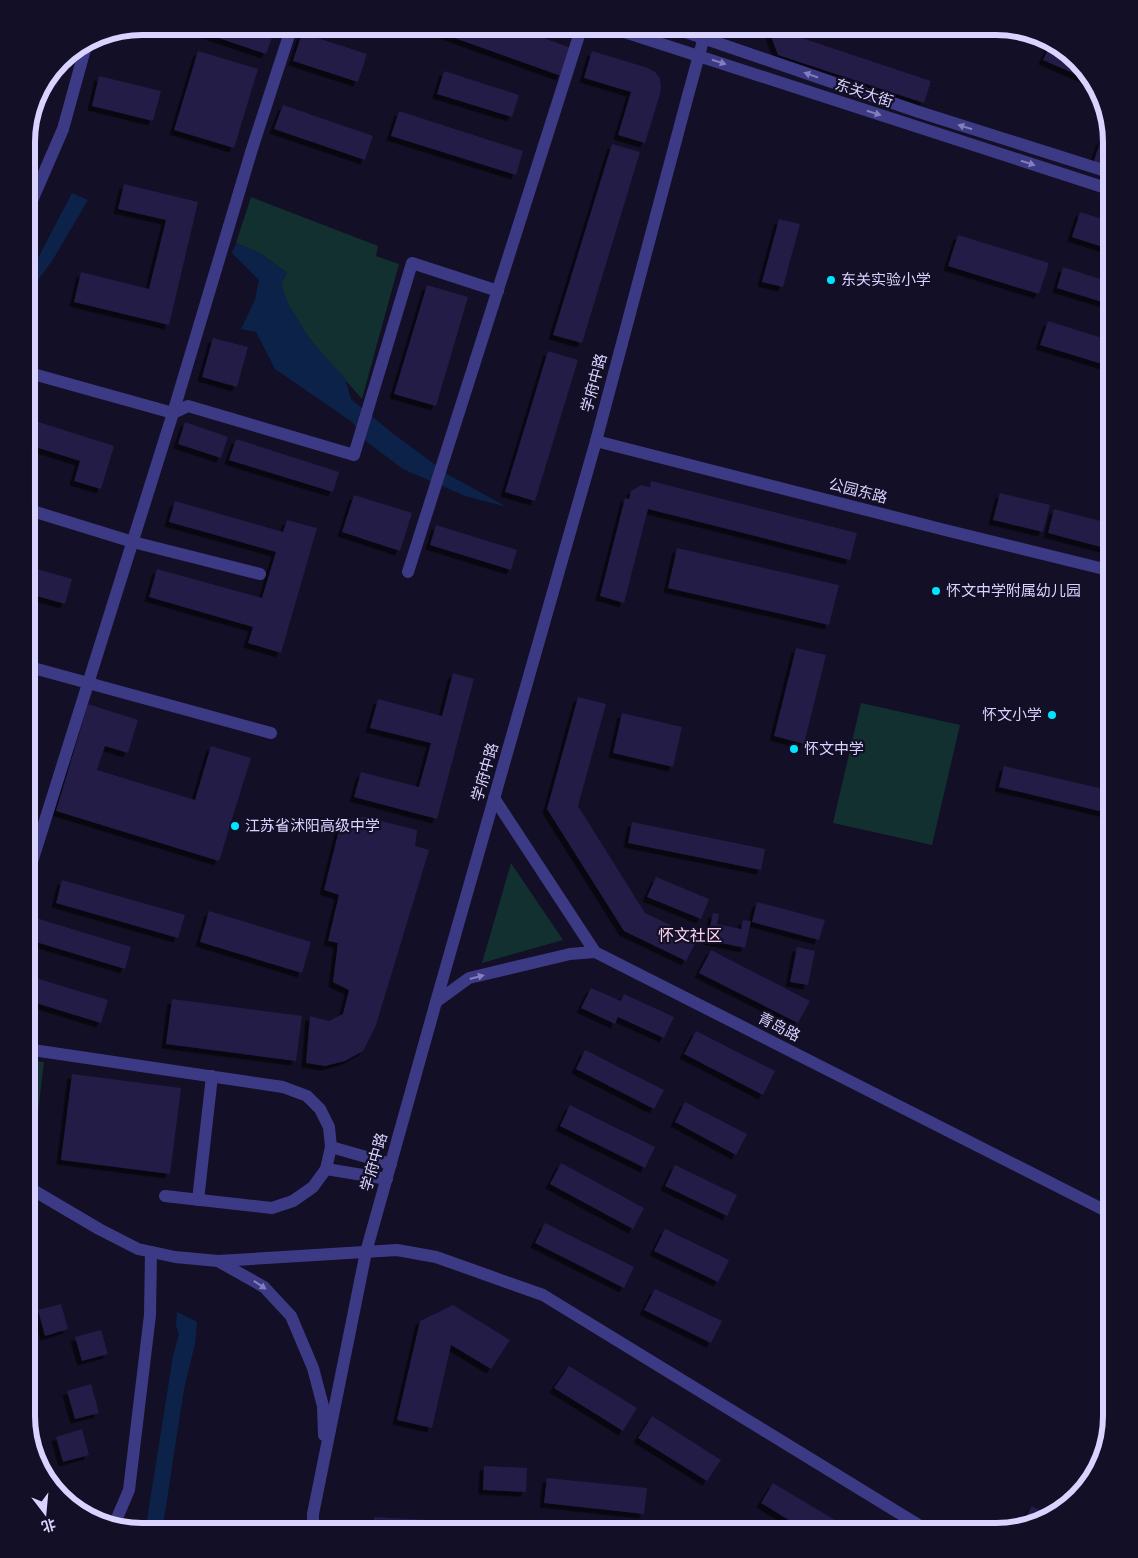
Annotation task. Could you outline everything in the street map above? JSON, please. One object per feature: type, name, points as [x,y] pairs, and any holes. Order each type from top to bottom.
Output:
[{"type":"street","points":[[35,852],[173,413],[252,149],[289,35]]},
{"type":"street","points":[[408,572],[579,35]]},
{"type":"street","name":"东关大街","points":[[634,35],[1103,187]]},
{"type":"street","name":"学府中路","points":[[313,1523],[313,1514],[366,1252],[596,441],[705,35]]},
{"type":"street","name":"东关大街","points":[[714,35],[919,112],[1103,170]]},
{"type":"street","points":[[35,192],[63,129],[84,51]]},
{"type":"street","points":[[35,375],[173,413],[188,406],[354,455],[412,263],[498,291]]},
{"type":"street","name":"公园东路","points":[[596,441],[1103,569]]},
{"type":"street","points":[[35,512],[133,542],[260,574]]},
{"type":"street","points":[[35,668],[271,733]]},
{"type":"street","name":"青岛路","points":[[494,798],[595,952],[1103,1209]]},
{"type":"street","points":[[436,1002],[469,978],[570,954],[595,952]]},
{"type":"street","points":[[35,1050],[283,1087],[307,1096],[320,1109],[329,1127],[330,1147],[326,1169],[313,1187],[293,1201],[272,1208],[165,1196]]},
{"type":"street","points":[[198,1200],[212,1076]]},
{"type":"street","points":[[330,1147],[391,1164]]},
{"type":"street","points":[[326,1169],[387,1179]]},
{"type":"street","points":[[35,1191],[99,1229],[138,1249],[150,1252],[175,1257],[218,1261],[397,1250],[436,1257],[543,1295],[915,1523]]},
{"type":"street","points":[[116,1520],[128,1490],[150,1314],[150,1252]]},
{"type":"street","points":[[218,1261],[264,1286],[291,1316],[313,1368],[323,1406],[325,1456]]},
{"type":"green space","points":[[251,197],[378,246],[376,256],[399,264],[362,399],[311,341],[294,315],[281,283],[287,273],[261,254],[236,243]]},
{"type":"green space","points":[[861,703],[960,725],[932,845],[833,823]]},
{"type":"green space","points":[[511,863],[563,940],[482,963]]},
{"type":"green space","points":[[35,1061],[44,1062],[37,1120],[35,1120]]},
{"type":"water","points":[[72,193],[88,200],[52,261],[35,284],[35,262]]},
{"type":"water","points":[[236,243],[261,254],[287,273],[281,283],[287,301],[310,340],[345,378],[351,399],[391,432],[449,475],[507,507],[465,496],[403,469],[367,442],[352,422],[275,369],[256,332],[241,329],[255,300],[259,280],[232,253]]},
{"type":"water","points":[[177,1312],[197,1322],[195,1344],[184,1389],[163,1523],[146,1523],[173,1356],[179,1334],[176,1326]]},
{"type":"building","points":[[210,35],[273,35],[266,54]]},
{"type":"building","points":[[301,35],[308,35],[367,54],[358,82],[293,61]]},
{"type":"building","points":[[447,35],[535,35],[571,48],[561,76]]},
{"type":"building","points":[[770,35],[796,35],[931,81],[924,103],[778,55]]},
{"type":"building","points":[[1049,48],[1050,49],[1072,66],[1080,76],[1043,60]]},
{"type":"building","points":[[198,51],[258,69],[234,148],[174,130]]},
{"type":"building","points":[[592,51],[648,68],[660,78],[660,94],[645,143],[618,135],[631,92],[584,78]]},
{"type":"building","points":[[444,71],[519,95],[512,117],[437,94]]},
{"type":"building","points":[[58,75],[57,86],[51,85]]},
{"type":"building","points":[[99,76],[161,91],[153,121],[92,106]]},
{"type":"building","points":[[283,105],[373,136],[365,160],[274,129]]},
{"type":"building","points":[[399,111],[523,151],[516,175],[391,136]]},
{"type":"building","points":[[38,121],[35,144],[35,135]]},
{"type":"building","points":[[1101,140],[1103,141],[1103,166],[1093,163]]},
{"type":"building","points":[[612,144],[640,152],[582,343],[553,335]]},
{"type":"building","points":[[124,184],[198,202],[169,325],[74,302],[81,272],[149,289],[166,220],[118,209]]},
{"type":"building","points":[[1080,212],[1103,219],[1103,247],[1072,237]]},
{"type":"building","points":[[779,219],[800,224],[783,287],[762,282]]},
{"type":"building","points":[[958,235],[1049,263],[1039,294],[948,266]]},
{"type":"building","points":[[1063,267],[1103,280],[1103,302],[1057,288]]},
{"type":"building","points":[[427,285],[468,297],[436,406],[394,394]]},
{"type":"building","points":[[1048,321],[1103,338],[1103,364],[1040,345]]},
{"type":"building","points":[[213,338],[248,347],[237,387],[202,377]]},
{"type":"building","points":[[548,351],[578,360],[535,501],[505,492]]},
{"type":"building","points":[[35,421],[114,446],[101,489],[74,481],[80,461],[35,447]]},
{"type":"building","points":[[185,422],[228,437],[221,458],[178,444]]},
{"type":"building","points":[[236,439],[339,472],[333,492],[229,460]]},
{"type":"building","points":[[651,481],[857,533],[850,560],[648,509],[624,603],[600,596],[625,498],[629,499],[631,491],[641,485],[650,487]]},
{"type":"building","points":[[1000,493],[1050,505],[1043,532],[993,520]]},
{"type":"building","points":[[354,495],[412,513],[400,551],[342,532]]},
{"type":"building","points":[[175,501],[283,532],[287,520],[317,528],[281,653],[248,643],[253,627],[149,597],[157,569],[262,598],[276,552],[169,522]]},
{"type":"building","points":[[1054,509],[1103,522],[1103,548],[1048,533]]},
{"type":"building","points":[[436,525],[517,550],[511,570],[430,545]]},
{"type":"building","points":[[677,548],[839,585],[829,625],[668,588]]},
{"type":"building","points":[[35,569],[72,579],[65,604],[35,596]]},
{"type":"building","points":[[796,648],[826,655],[804,744],[774,736]]},
{"type":"building","points":[[453,673],[474,679],[437,819],[354,797],[361,772],[419,787],[431,743],[370,728],[378,699],[442,716]]},
{"type":"building","points":[[578,697],[606,704],[578,806],[645,913],[698,938],[686,961],[624,931],[547,809]]},
{"type":"building","points":[[88,704],[138,720],[128,753],[105,746],[97,770],[195,800],[211,746],[251,758],[219,861],[56,811]]},
{"type":"building","points":[[622,713],[682,727],[673,767],[613,753]]},
{"type":"building","points":[[1004,766],[1103,789],[1103,812],[999,787]]},
{"type":"building","points":[[365,817],[417,830],[415,846],[429,850],[376,1025],[363,1051],[345,1061],[325,1066],[306,1063],[310,1016],[329,1021],[343,1014],[349,990],[333,982],[338,943],[328,941],[339,895],[324,890],[339,830],[347,819]]},
{"type":"building","points":[[632,822],[765,849],[761,870],[628,843]]},
{"type":"building","points":[[656,877],[709,899],[701,919],[647,897]]},
{"type":"building","points":[[62,880],[185,915],[178,938],[56,903]]},
{"type":"building","points":[[757,902],[825,920],[819,940],[752,922]]},
{"type":"building","points":[[209,911],[311,942],[302,973],[200,942]]},
{"type":"building","points":[[713,913],[719,914],[717,924],[741,929],[743,920],[751,921],[745,948],[707,940]]},
{"type":"building","points":[[35,918],[131,947],[125,969],[35,942]]},
{"type":"building","points":[[797,947],[815,951],[808,985],[790,982]]},
{"type":"building","points":[[711,950],[810,1001],[798,1023],[699,973]]},
{"type":"building","points":[[35,978],[108,1000],[101,1023],[35,1003]]},
{"type":"building","points":[[591,988],[621,1001],[624,994],[674,1017],[664,1038],[618,1017],[615,1024],[581,1008]]},
{"type":"building","points":[[172,999],[302,1016],[296,1061],[166,1044]]},
{"type":"building","points":[[696,1031],[775,1071],[763,1095],[684,1054]]},
{"type":"building","points":[[585,1050],[664,1090],[654,1109],[576,1069]]},
{"type":"building","points":[[72,1074],[181,1088],[170,1174],[61,1160]]},
{"type":"building","points":[[685,1102],[747,1134],[736,1155],[675,1122]]},
{"type":"building","points":[[570,1105],[655,1147],[645,1168],[560,1126]]},
{"type":"building","points":[[561,1163],[644,1208],[633,1229],[550,1184]]},
{"type":"building","points":[[675,1165],[737,1195],[727,1216],[665,1186]]},
{"type":"building","points":[[545,1223],[634,1267],[624,1288],[535,1243]]},
{"type":"building","points":[[665,1229],[729,1260],[718,1282],[654,1251]]},
{"type":"building","points":[[655,1289],[722,1321],[711,1343],[644,1310]]},
{"type":"building","points":[[61,1304],[68,1329],[45,1336],[38,1310]]},
{"type":"building","points":[[453,1305],[510,1340],[491,1369],[451,1345],[432,1428],[397,1420],[420,1321]]},
{"type":"building","points":[[101,1330],[108,1354],[82,1361],[75,1337]]},
{"type":"building","points":[[569,1366],[637,1408],[623,1431],[554,1388]]},
{"type":"building","points":[[91,1384],[99,1413],[75,1419],[67,1391]]},
{"type":"building","points":[[652,1416],[721,1460],[707,1481],[638,1438]]},
{"type":"building","points":[[82,1429],[89,1455],[63,1462],[56,1437]]},
{"type":"building","points":[[484,1466],[527,1468],[526,1492],[483,1490]]},
{"type":"building","points":[[547,1478],[647,1488],[644,1514],[544,1503]]},
{"type":"building","points":[[773,1483],[840,1523],[793,1523],[761,1503]]},
{"type":"building","points":[[1032,1506],[1043,1512],[1037,1515],[1025,1519]]},
{"type":"building","points":[[374,1517],[483,1523],[374,1523]]},
{"type":"place","name":"东关实验小学","points":[[831,280]]},
{"type":"place","name":"怀文中学附属幼儿园","points":[[936,591]]},
{"type":"place","name":"怀文小学","points":[[1052,715]]},
{"type":"place","name":"怀文中学","points":[[794,749]]},
{"type":"place","name":"江苏省沭阳高级中学","points":[[235,826]]},
{"type":"district","name":"怀文社区","points":[[690,935]]}]
